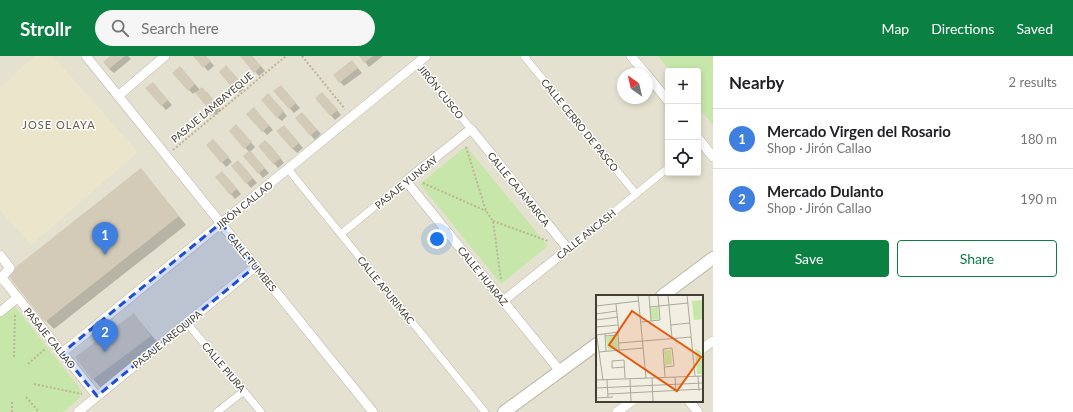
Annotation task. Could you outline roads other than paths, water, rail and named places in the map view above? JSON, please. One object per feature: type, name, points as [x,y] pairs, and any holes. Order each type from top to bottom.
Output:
[{"type":"street","name":"CALLE TUMBES","points":[[86,56],[374,412]]},
{"type":"street","points":[[118,96],[165,56]]},
{"type":"street","name":"JIRÓN CALLAO","points":[[62,353],[351,117],[414,59],[426,56]]},
{"type":"street","name":"CALLE CERRO DE PASCO","points":[[524,56],[636,194]]},
{"type":"street","points":[[631,56],[640,68]]},
{"type":"street","name":"JIRÓN CUSCO","points":[[414,59],[471,129]]},
{"type":"street","points":[[653,83],[665,97]]},
{"type":"street","name":"PASAJE YUNGAY","points":[[341,234],[471,129]]},
{"type":"street","name":"CALLE CAJAMARCA","points":[[471,129],[568,249]]},
{"type":"street","points":[[701,143],[713,157]]},
{"type":"street","name":"CALLE APURIMAC","points":[[288,169],[485,412]]},
{"type":"street","name":"CALLE ANCASH","points":[[504,301],[665,170]]},
{"type":"street","name":"CALLE HUARAZ","points":[[408,180],[560,371]]},
{"type":"street","points":[[0,255],[10,267],[10,270],[1,279],[17,298]]},
{"type":"street","points":[[663,295],[713,258]]},
{"type":"street","name":"PASAJE AREQUIPA","points":[[78,412],[256,266]]},
{"type":"street","name":"PASAJE CALLAO","points":[[0,312],[17,298],[97,396]]},
{"type":"street","name":"CALLE PIURA","points":[[187,323],[261,412]]},
{"type":"street","points":[[703,348],[713,341]]},
{"type":"street","points":[[504,412],[596,345]]},
{"type":"street","points":[[218,412],[244,391]]},
{"type":"street","points":[[617,412],[631,402]]},
{"type":"street","points":[[690,402],[698,412]]},
{"type":"place","name":"Mercado Virgen del Rosario","points":[[105,255]]},
{"type":"place","name":"Mercado Dulanto","points":[[105,352]]},
{"type":"district","name":"JOSE OLAYA","points":[[59,124]]}]
